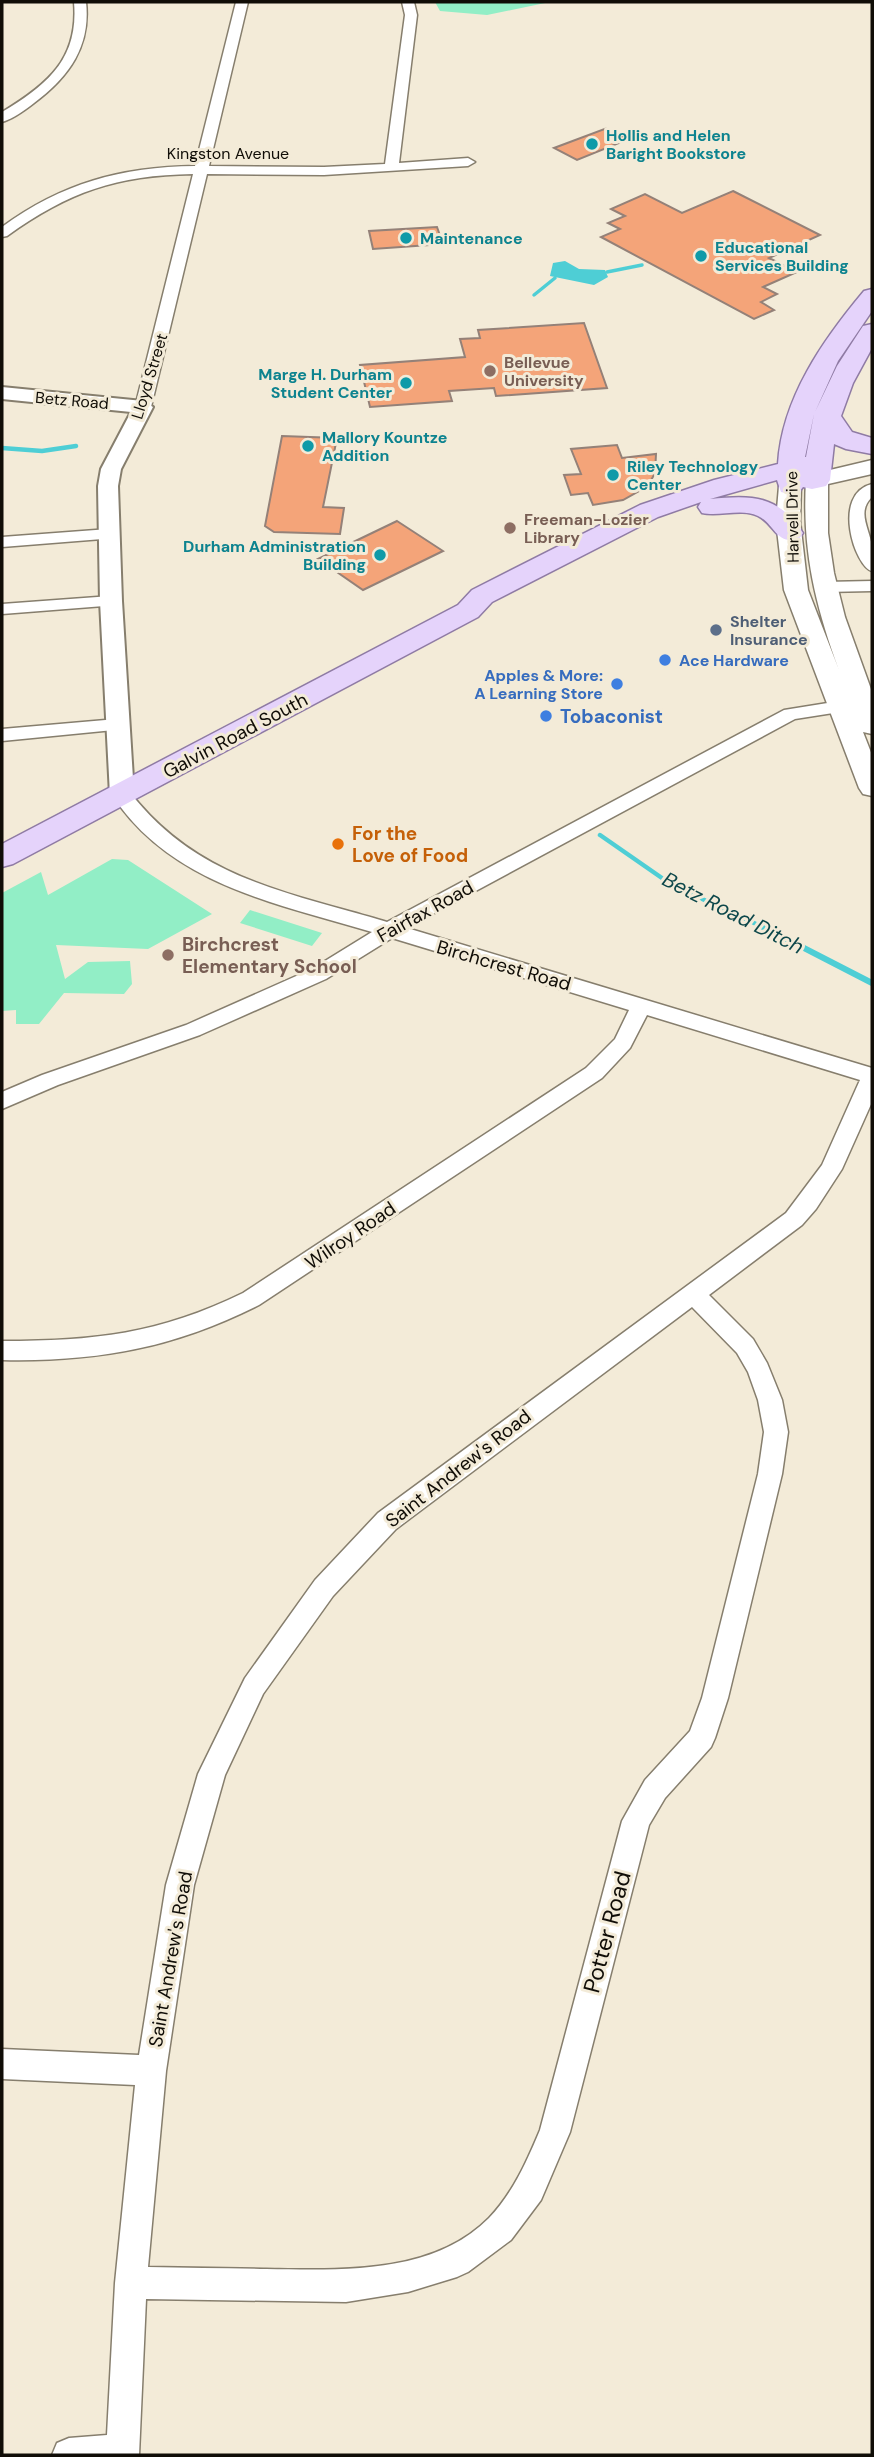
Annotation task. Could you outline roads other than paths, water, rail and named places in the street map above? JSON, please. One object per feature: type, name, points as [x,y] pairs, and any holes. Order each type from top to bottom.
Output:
[{"type":"main road","name":"Harvell Drive","points":[[872,296],[859,312],[806,397],[795,430],[825,587],[872,726]]},
{"type":"main road","name":"Harvell Drive","points":[[872,331],[848,367],[827,413],[804,474],[789,533],[796,590],[872,788]]},
{"type":"main road","points":[[827,413],[833,429],[840,436],[872,448]]},
{"type":"main road","name":"Galvin Road South","points":[[468,611],[497,608],[656,528],[872,448]]},
{"type":"main road","name":"Galvin Road South","points":[[2,857],[468,611],[482,596],[626,521],[705,492],[804,474],[872,467]]},
{"type":"main road","points":[[710,507],[760,507],[777,515],[789,533]]},
{"type":"street","points":[[2,118],[40,91],[58,74],[73,54],[81,30],[80,2]]},
{"type":"street","name":"Lloyd Street","points":[[122,795],[111,601],[108,486],[111,469],[143,407],[242,2]]},
{"type":"street","points":[[392,166],[411,15],[408,2]]},
{"type":"street","name":"Kingston Avenue","points":[[2,233],[47,202],[100,180],[136,172],[203,168],[305,171],[468,162]]},
{"type":"street","name":"Betz Road","points":[[2,393],[143,407]]},
{"type":"street","points":[[872,489],[860,497],[855,511],[872,566]]},
{"type":"street","points":[[2,542],[109,534]]},
{"type":"street","points":[[825,587],[872,586]]},
{"type":"street","points":[[2,609],[111,601]]},
{"type":"street","name":"Fairfax Road","points":[[2,1101],[50,1080],[237,1013],[319,974],[387,930],[790,714],[840,707]]},
{"type":"street","points":[[2,735],[117,725]]},
{"type":"street","name":"Birchcrest Road","points":[[122,795],[133,811],[152,829],[190,859],[216,875],[251,889],[872,1076]]},
{"type":"street","name":"Wilroy Road","points":[[2,1352],[87,1350],[138,1343],[192,1327],[241,1304],[274,1285],[594,1073],[623,1043],[642,1005]]},
{"type":"street","name":"Saint Andrew's Road","points":[[122,2452],[131,2283],[151,2071],[180,1885],[212,1774],[254,1686],[324,1588],[387,1521],[794,1219],[816,1197],[834,1167],[872,1076]]},
{"type":"street","name":"Potter Road","points":[[131,2283],[346,2286],[408,2276],[457,2261],[500,2230],[530,2189],[555,2132],[636,1821],[654,1790],[701,1738],[715,1698],[770,1474],[776,1432],[770,1400],[759,1370],[745,1346],[693,1293]]},
{"type":"street","points":[[2,2064],[151,2071]]},
{"type":"street","points":[[69,2455],[122,2452]]},
{"type":"water","points":[[565,261],[579,269],[605,270],[608,277],[594,285],[550,276],[553,263]]},
{"type":"waterway","points":[[607,272],[642,265]]},
{"type":"waterway","points":[[534,295],[555,278]]},
{"type":"waterway","name":"Betz Road Ditch","points":[[2,448],[42,451],[76,446]]},
{"type":"waterway","name":"Betz Road Ditch","points":[[600,835],[672,885],[766,928]]},
{"type":"waterway","name":"Betz Road Ditch","points":[[766,928],[872,983]]},
{"type":"place","name":"Hollis and Helen Baright Bookstore","points":[[592,144]]},
{"type":"place","name":"Maintenance","points":[[406,238]]},
{"type":"place","name":"Educational Services Building","points":[[701,256]]},
{"type":"place","name":"Bellevue University","points":[[490,371]]},
{"type":"place","name":"Marge H. Durham Student Center","points":[[406,383]]},
{"type":"place","name":"Mallory Kountze Addition","points":[[308,446]]},
{"type":"place","name":"Riley Technology Center","points":[[613,475]]},
{"type":"place","name":"Freeman-Lozier Library","points":[[510,528]]},
{"type":"place","name":"Durham Administration Building","points":[[380,555]]},
{"type":"place","name":"Shelter Insurance","points":[[716,630]]},
{"type":"place","name":"Ace Hardware","points":[[665,660]]},
{"type":"place","name":"Apples & More: A Learning Store","points":[[617,684]]},
{"type":"place","name":"Tobaconist","points":[[546,716]]},
{"type":"place","name":"For the Love of Food","points":[[338,844]]},
{"type":"place","name":"Birchcrest Elementary School","points":[[168,955]]}]
